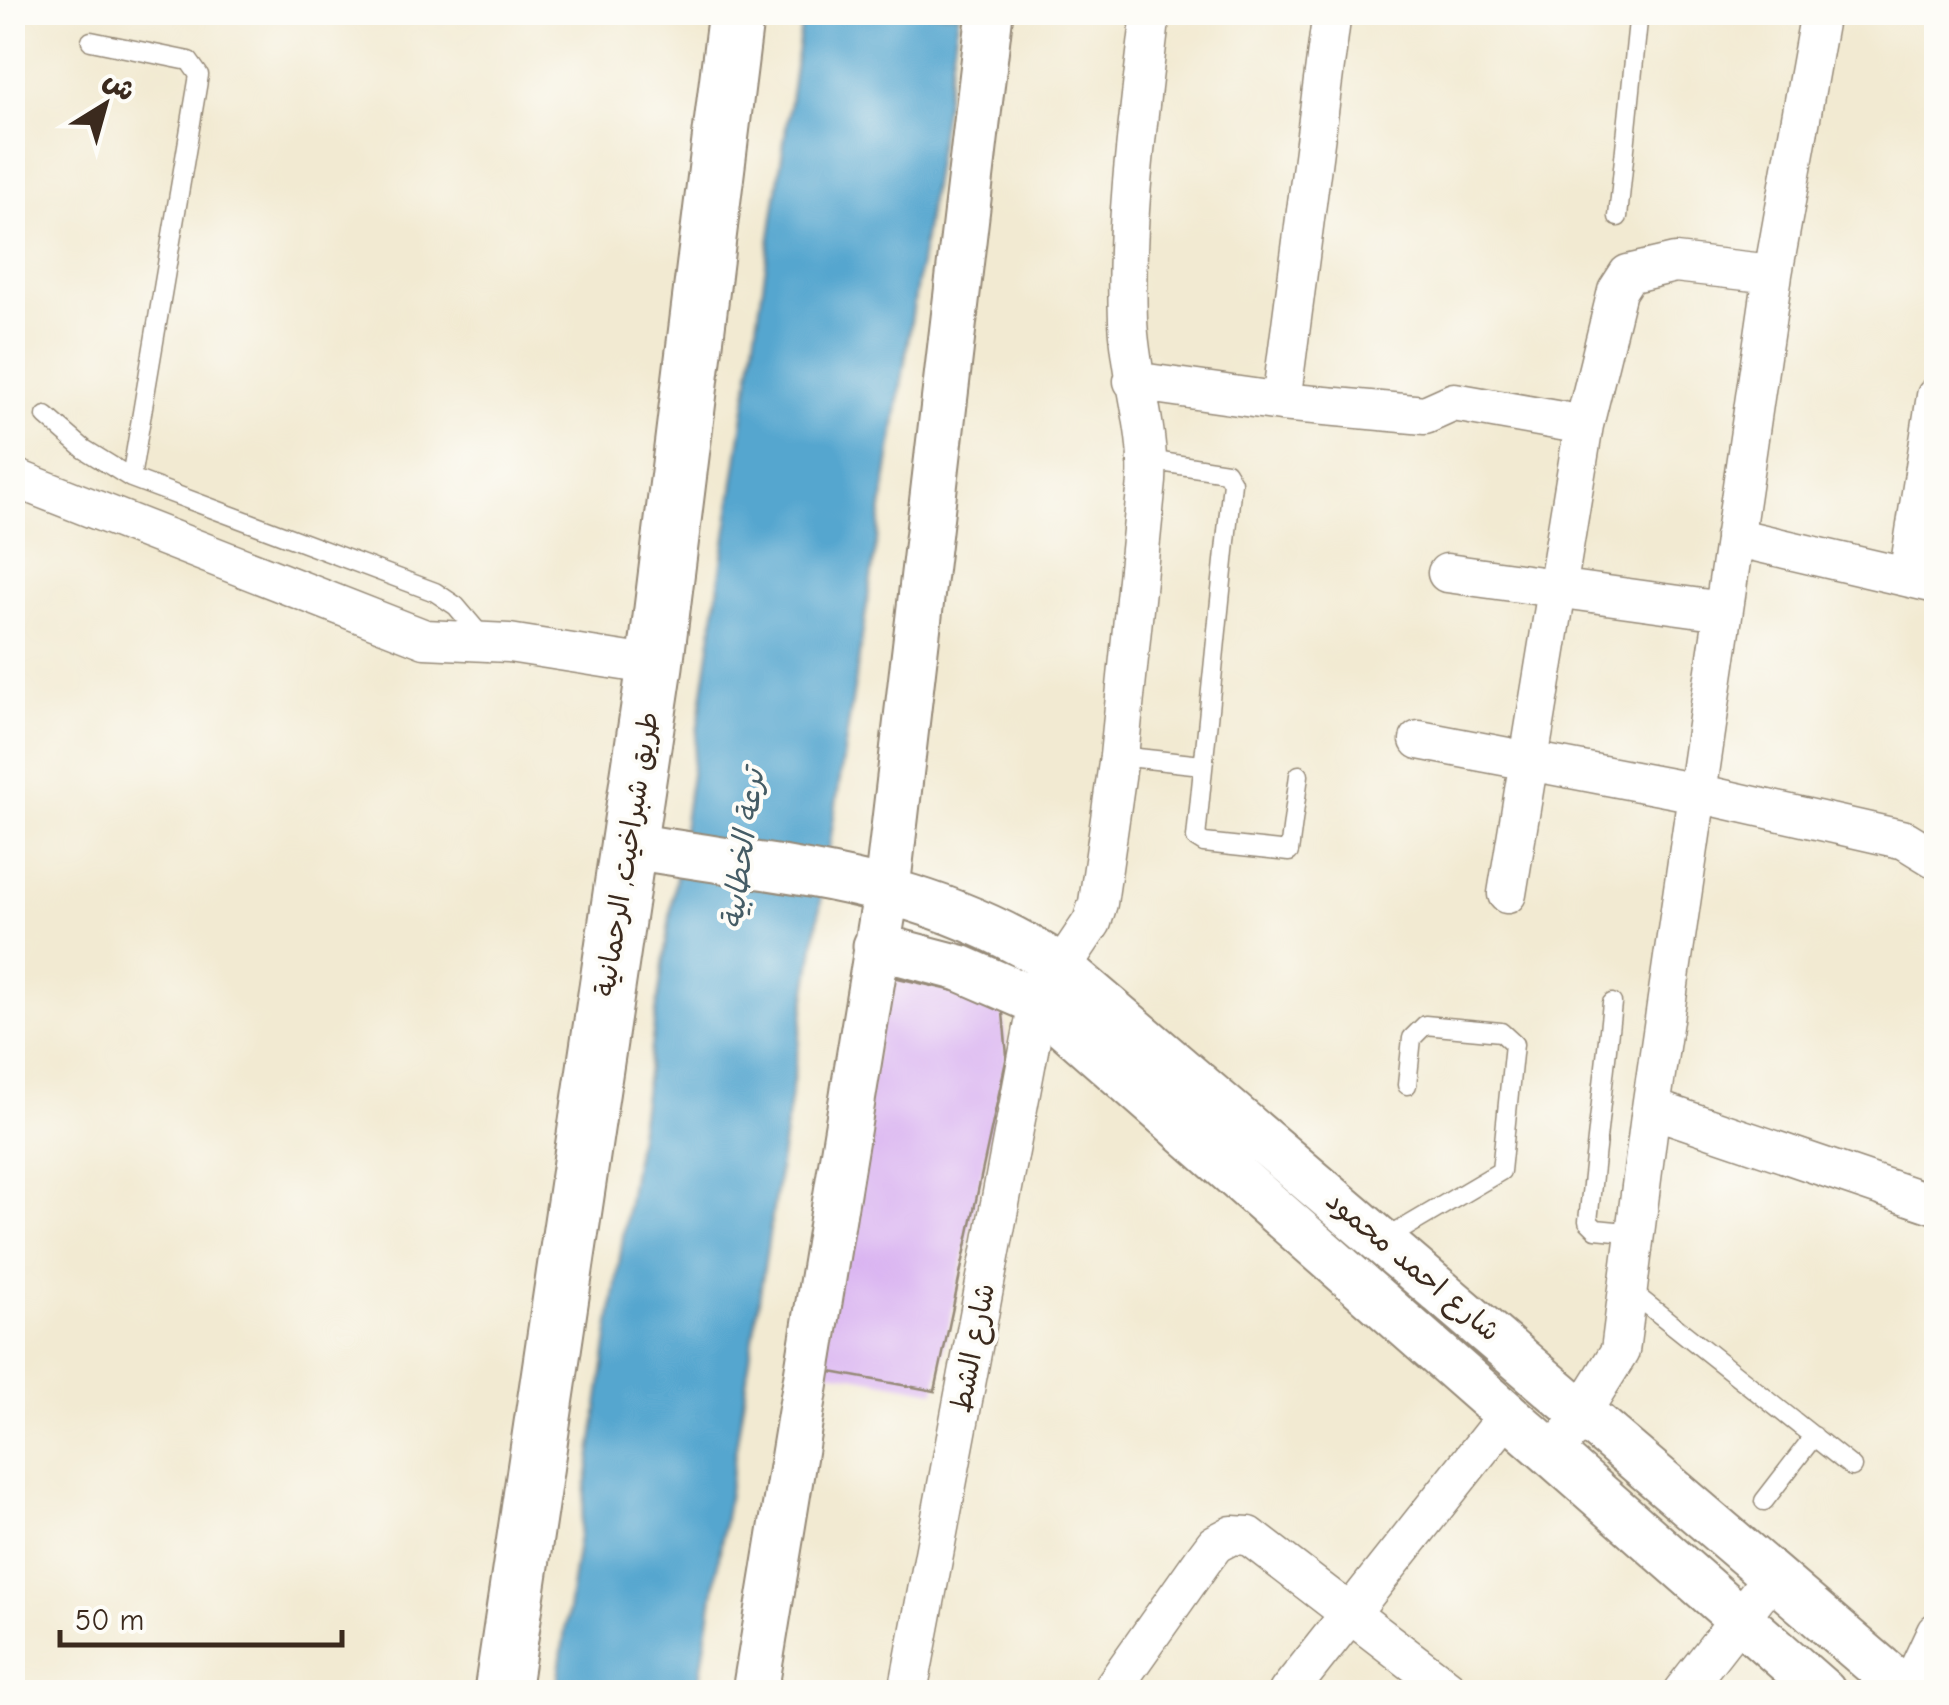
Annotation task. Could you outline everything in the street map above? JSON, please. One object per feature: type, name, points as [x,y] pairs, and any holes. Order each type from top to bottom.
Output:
[{"type":"main road","name":"طريق شبراخيت, الرحمانية","points":[[502,1692],[646,849],[634,662],[736,12]]},
{"type":"street","points":[[756,1692],[886,888],[990,12]]},
{"type":"street","points":[[1050,985],[1092,922],[1098,903],[1119,756],[1148,460],[1133,381],[1126,264],[1151,12]]},
{"type":"street","points":[[1281,402],[1332,12]]},
{"type":"street","points":[[1554,1455],[1620,1351],[1651,1108],[1773,274],[1820,12]]},
{"type":"street","points":[[1507,894],[1584,425],[1618,291],[1628,274],[1644,267],[1675,263],[1773,274]]},
{"type":"street","points":[[1133,381],[1281,402],[1425,415],[1454,402],[1584,425]]},
{"type":"street","points":[[1734,536],[1922,581],[1936,396]]},
{"type":"street","points":[[12,477],[425,639],[461,644],[485,640],[634,662]]},
{"type":"street","points":[[1447,573],[1723,611]]},
{"type":"street","points":[[1419,740],[1696,793],[1904,840],[1936,858]]},
{"type":"street","name":"شارع احمد محمود","points":[[646,849],[886,888],[981,921],[1508,1414],[1739,1622],[1823,1692]]},
{"type":"street","name":"شارع احمد محمود","points":[[876,946],[997,980],[1050,985],[1383,1240],[1908,1692]]},
{"type":"street","name":"شارع الشط","points":[[908,1692],[1050,985]]},
{"type":"street","points":[[1651,1108],[1936,1205]]},
{"type":"street","points":[[1288,1692],[1508,1414]]},
{"type":"street","points":[[1110,1692],[1202,1560],[1216,1544],[1232,1535],[1248,1536],[1350,1613],[1410,1680],[1452,1692]]},
{"type":"street","points":[[1682,1692],[1774,1574]]},
{"type":"street","points":[[1908,1692],[1936,1632]]},
{"type":"lane","points":[[1618,217],[1638,21],[1629,12]]},
{"type":"lane","points":[[91,41],[189,62],[199,75],[132,478]]},
{"type":"lane","points":[[46,416],[84,450],[132,478],[434,592],[456,606],[485,640]]},
{"type":"lane","points":[[1148,460],[1226,472],[1232,482],[1196,838],[1204,843],[1286,854],[1293,846],[1300,774]]},
{"type":"lane","points":[[1119,756],[1202,764]]},
{"type":"lane","points":[[1612,1003],[1588,1221],[1596,1229],[1636,1233]]},
{"type":"lane","points":[[1383,1240],[1500,1171],[1514,1044],[1501,1032],[1425,1026],[1412,1038],[1407,1084]]},
{"type":"lane","points":[[1628,1290],[1852,1466]]},
{"type":"lane","points":[[1764,1501],[1814,1436]]},
{"type":"water","name":"ترعة الخطابية","points":[[803,13],[959,13],[698,1692],[556,1692]]},
{"type":"building","points":[[889,976],[1002,1002],[1007,1056],[935,1391],[820,1370]]}]
